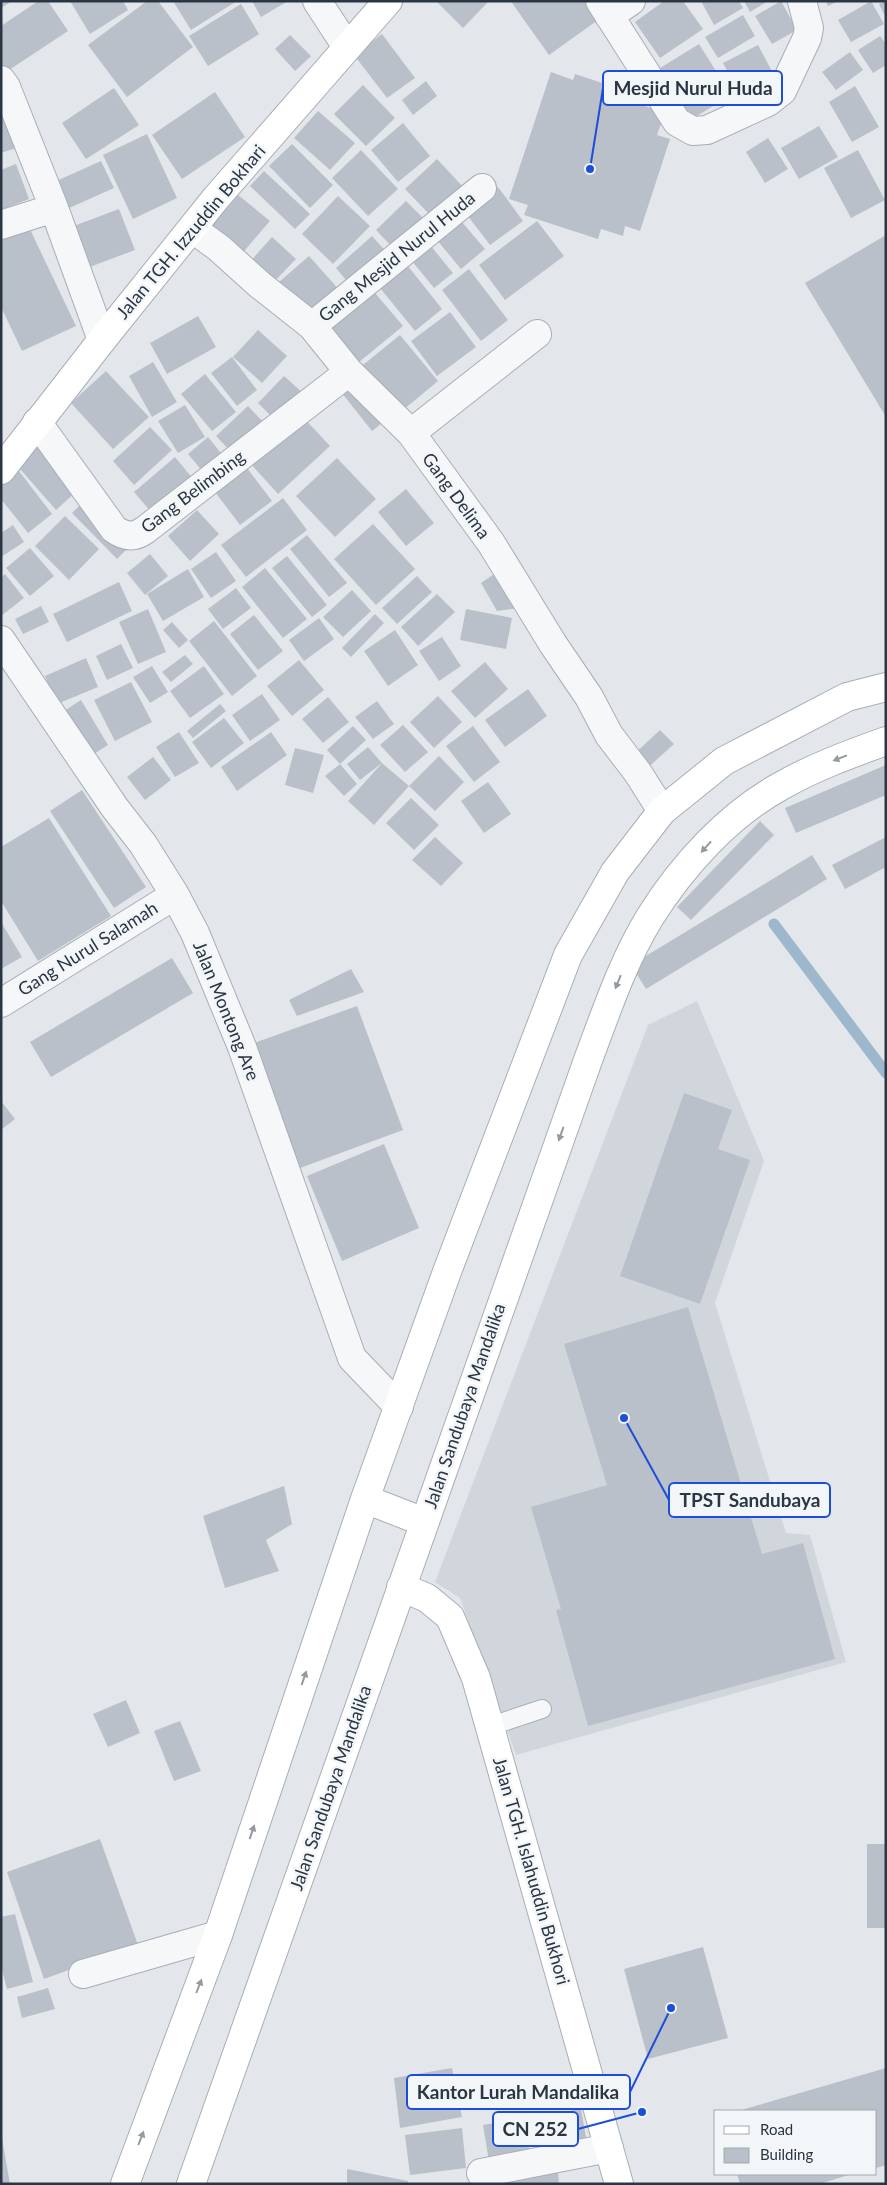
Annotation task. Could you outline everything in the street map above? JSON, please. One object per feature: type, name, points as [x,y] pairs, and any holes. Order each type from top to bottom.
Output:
[{"type":"main road","name":"Jalan TGH. Izzuddin Bokhari","points":[[1,470],[102,340],[193,230],[216,198],[388,1]]},
{"type":"main road","points":[[125,2184],[218,1935],[365,1499],[448,1269],[568,955],[615,872],[662,811],[724,761],[848,697],[886,687]]},
{"type":"main road","name":"Jalan Sandubaya Mandalika","points":[[190,2184],[588,1060],[620,976],[650,918],[692,862],[717,834],[748,807],[781,786],[829,763],[886,741]]},
{"type":"main road","points":[[365,1499],[424,1522]]},
{"type":"main road","name":"Jalan TGH. Islahuddin Bukhori","points":[[401,1587],[428,1598],[450,1616],[476,1678],[619,2184]]},
{"type":"street","points":[[317,1],[347,47]]},
{"type":"street","points":[[613,6],[677,122],[689,130],[702,131],[768,102],[782,91],[802,53],[808,33],[809,28],[802,1]]},
{"type":"street","points":[[3,86],[54,208],[102,340]]},
{"type":"street","name":"Gang Mesjid Nurul Huda","points":[[312,326],[482,188]]},
{"type":"street","points":[[1,226],[54,208]]},
{"type":"street","name":"Gang Delima","points":[[193,230],[219,248],[260,285],[312,326],[349,372],[411,433],[491,543],[553,644],[589,697],[609,735],[638,773],[662,811]]},
{"type":"street","points":[[411,433],[536,334]]},
{"type":"street","name":"Gang Belimbing","points":[[37,422],[114,529],[121,534],[131,536],[146,530],[349,372]]},
{"type":"street","name":"Jalan Montong Are","points":[[1,640],[115,808],[143,844],[175,895],[195,933],[227,1006],[352,1358],[399,1407]]},
{"type":"street","name":"Gang Nurul Salamah","points":[[1,1003],[175,895]]},
{"type":"street","points":[[83,1974],[218,1935]]},
{"type":"street","points":[[481,2172],[608,2148]]},
{"type":"lane","points":[[491,1726],[542,1710]]},
{"type":"shaded area","points":[[697,1001],[764,1161],[715,1303],[786,1533],[810,1535],[846,1662],[516,1755],[460,1598],[435,1582],[648,1025]]},
{"type":"building","points":[[1,1],[12,1],[1,8]]},
{"type":"building","points":[[38,1],[48,1],[68,31],[6,72],[1,64],[1,26]]},
{"type":"building","points":[[70,1],[123,1],[128,10],[90,34]]},
{"type":"building","points":[[147,1],[158,1],[193,47],[127,97],[88,45]]},
{"type":"building","points":[[173,1],[237,1],[191,30]]},
{"type":"building","points":[[252,1],[288,1],[261,17]]},
{"type":"building","points":[[436,1],[489,1],[463,28]]},
{"type":"building","points":[[514,1],[584,1],[598,20],[549,55],[512,3]]},
{"type":"building","points":[[664,1],[683,1],[703,29],[660,58],[635,22]]},
{"type":"building","points":[[701,1],[739,1],[743,8],[714,25]]},
{"type":"building","points":[[744,1],[768,1],[750,12]]},
{"type":"building","points":[[781,1],[797,30],[772,44],[755,16]]},
{"type":"building","points":[[826,1],[838,1],[828,6]]},
{"type":"building","points":[[871,1],[884,24],[851,42],[838,20]]},
{"type":"building","points":[[886,1],[886,18],[879,4]]},
{"type":"building","points":[[241,4],[259,34],[208,66],[189,36]]},
{"type":"building","points":[[743,15],[755,36],[718,58],[705,37]]},
{"type":"building","points":[[382,34],[415,78],[387,98],[354,55]]},
{"type":"building","points":[[290,35],[311,56],[295,71],[275,49]]},
{"type":"building","points":[[880,36],[886,44],[886,65],[873,73],[858,50]]},
{"type":"building","points":[[699,44],[731,95],[692,119],[660,68]]},
{"type":"building","points":[[758,45],[775,77],[740,95],[723,63]]},
{"type":"building","points":[[850,52],[863,70],[836,90],[822,72]]},
{"type":"building","points":[[551,72],[573,80],[575,74],[648,98],[645,106],[665,113],[657,135],[670,139],[640,231],[625,226],[623,236],[601,229],[598,239],[524,215],[528,205],[509,199]]},
{"type":"building","points":[[426,81],[437,96],[413,115],[402,100]]},
{"type":"building","points":[[363,85],[395,118],[366,146],[334,114]]},
{"type":"building","points":[[855,86],[879,127],[852,142],[829,102]]},
{"type":"building","points":[[114,88],[139,125],[86,159],[62,123]]},
{"type":"building","points":[[215,92],[245,137],[182,179],[152,135]]},
{"type":"building","points":[[1,111],[16,148],[1,153]]},
{"type":"building","points":[[318,111],[355,143],[330,170],[294,138]]},
{"type":"building","points":[[403,123],[430,156],[398,182],[371,150]]},
{"type":"building","points":[[819,126],[838,157],[799,179],[781,148]]},
{"type":"building","points":[[147,134],[177,198],[133,219],[103,155]]},
{"type":"building","points":[[768,138],[788,169],[765,183],[746,152]]},
{"type":"building","points":[[292,144],[333,185],[310,208],[269,166]]},
{"type":"building","points":[[361,150],[398,189],[368,216],[332,178]]},
{"type":"building","points":[[858,150],[885,200],[851,218],[824,168]]},
{"type":"building","points":[[437,159],[465,189],[433,218],[405,189]]},
{"type":"building","points":[[101,161],[114,188],[67,209],[54,182]]},
{"type":"building","points":[[16,164],[29,199],[1,210],[1,170]]},
{"type":"building","points":[[264,171],[310,214],[295,229],[250,186]]},
{"type":"building","points":[[498,187],[523,221],[490,245],[464,211]]},
{"type":"building","points":[[237,194],[270,221],[239,257],[207,229]]},
{"type":"building","points":[[338,196],[370,226],[333,264],[302,234]]},
{"type":"building","points":[[406,201],[427,222],[395,250],[376,230]]},
{"type":"building","points":[[119,209],[135,250],[87,268],[71,227]]},
{"type":"building","points":[[456,215],[485,249],[461,269],[432,234]]},
{"type":"building","points":[[537,221],[564,256],[505,300],[479,265]]},
{"type":"building","points":[[27,223],[76,326],[22,351],[1,307],[1,235]]},
{"type":"building","points":[[886,235],[886,417],[805,283]]},
{"type":"building","points":[[372,236],[388,254],[351,286],[336,268]]},
{"type":"building","points":[[272,237],[296,259],[270,286],[247,265]]},
{"type":"building","points":[[425,239],[453,273],[434,288],[407,255]]},
{"type":"building","points":[[309,256],[342,293],[312,320],[279,282]]},
{"type":"building","points":[[404,261],[442,309],[415,331],[376,283]]},
{"type":"building","points":[[469,269],[508,320],[481,341],[442,290]]},
{"type":"building","points":[[370,287],[403,326],[353,367],[321,328]]},
{"type":"building","points":[[450,312],[476,347],[437,376],[411,341]]},
{"type":"building","points":[[198,316],[216,347],[167,374],[150,343]]},
{"type":"building","points":[[258,330],[287,356],[262,383],[233,357]]},
{"type":"building","points":[[400,335],[438,381],[397,415],[358,369]]},
{"type":"building","points":[[232,357],[257,390],[237,406],[211,373]]},
{"type":"building","points":[[153,362],[177,402],[152,417],[129,376]]},
{"type":"building","points":[[106,371],[149,417],[113,449],[71,403]]},
{"type":"building","points":[[205,374],[236,412],[212,431],[181,394]]},
{"type":"building","points":[[284,376],[303,393],[276,421],[258,403]]},
{"type":"building","points":[[356,380],[387,419],[372,431],[341,392]]},
{"type":"building","points":[[185,405],[205,437],[178,453],[158,421]]},
{"type":"building","points":[[248,406],[266,425],[234,455],[216,436]]},
{"type":"building","points":[[301,415],[330,446],[278,494],[250,463]]},
{"type":"building","points":[[150,427],[172,450],[134,485],[113,461]]},
{"type":"building","points":[[208,437],[229,463],[209,479],[188,454]]},
{"type":"building","points":[[35,441],[78,490],[56,510],[13,461]]},
{"type":"building","points":[[175,457],[198,485],[158,520],[134,492]]},
{"type":"building","points":[[337,458],[376,499],[335,537],[296,496]]},
{"type":"building","points":[[247,468],[272,501],[240,525],[215,492]]},
{"type":"building","points":[[19,471],[52,514],[28,533],[1,499],[1,484]]},
{"type":"building","points":[[406,489],[434,523],[406,546],[378,512]]},
{"type":"building","points":[[283,498],[307,530],[246,577],[221,545]]},
{"type":"building","points":[[85,500],[130,546],[117,559],[72,513]]},
{"type":"building","points":[[197,510],[219,534],[190,561],[168,536]]},
{"type":"building","points":[[65,516],[99,549],[69,580],[35,546]]},
{"type":"building","points":[[373,524],[415,569],[376,605],[334,559]]},
{"type":"building","points":[[13,525],[24,542],[1,557],[1,533]]},
{"type":"building","points":[[307,535],[347,583],[329,597],[290,549]]},
{"type":"building","points":[[30,548],[54,576],[30,596],[6,568]]},
{"type":"building","points":[[216,552],[236,581],[211,598],[191,569]]},
{"type":"building","points":[[150,554],[168,576],[145,595],[127,573]]},
{"type":"building","points":[[287,556],[327,605],[312,617],[272,568]]},
{"type":"building","points":[[265,568],[307,619],[283,638],[242,587]]},
{"type":"building","points":[[188,569],[204,597],[163,621],[147,594]]},
{"type":"building","points":[[500,570],[518,608],[497,611],[481,583]]},
{"type":"building","points":[[5,574],[24,598],[1,616],[1,577]]},
{"type":"building","points":[[417,576],[432,592],[397,624],[382,608]]},
{"type":"building","points":[[119,582],[132,611],[67,642],[53,614]]},
{"type":"building","points":[[236,588],[251,608],[223,629],[208,609]]},
{"type":"building","points":[[352,590],[371,611],[343,637],[323,617]]},
{"type":"building","points":[[437,594],[455,612],[418,646],[401,627]]},
{"type":"building","points":[[41,606],[49,622],[23,634],[15,619]]},
{"type":"building","points":[[148,609],[166,652],[138,664],[119,622]]},
{"type":"building","points":[[466,609],[512,618],[506,649],[460,640]]},
{"type":"building","points":[[375,614],[384,623],[351,657],[342,648]]},
{"type":"building","points":[[254,615],[283,651],[258,670],[230,634]]},
{"type":"building","points":[[319,618],[334,639],[304,661],[289,640]]},
{"type":"building","points":[[214,621],[257,676],[232,696],[189,641]]},
{"type":"building","points":[[172,622],[188,640],[179,648],[163,630]]},
{"type":"building","points":[[395,630],[418,665],[388,686],[364,651]]},
{"type":"building","points":[[442,637],[461,666],[439,681],[419,651]]},
{"type":"building","points":[[121,644],[133,668],[107,680],[96,656]]},
{"type":"building","points":[[185,655],[193,664],[171,682],[162,672]]},
{"type":"building","points":[[86,658],[98,687],[57,704],[45,676]]},
{"type":"building","points":[[299,660],[324,690],[292,716],[267,686]]},
{"type":"building","points":[[485,662],[508,689],[475,718],[451,691]]},
{"type":"building","points":[[152,666],[168,692],[150,703],[133,677]]},
{"type":"building","points":[[204,666],[224,694],[190,718],[170,691]]},
{"type":"building","points":[[131,682],[152,722],[115,741],[94,700]]},
{"type":"building","points":[[528,689],[547,716],[505,747],[485,720]]},
{"type":"building","points":[[262,694],[280,720],[250,741],[232,715]]},
{"type":"building","points":[[438,696],[462,722],[434,748],[410,722]]},
{"type":"building","points":[[328,697],[349,722],[323,743],[302,719]]},
{"type":"building","points":[[81,700],[108,745],[89,757],[61,713]]},
{"type":"building","points":[[377,701],[394,724],[373,739],[355,717]]},
{"type":"building","points":[[220,704],[226,711],[193,738],[187,731]]},
{"type":"building","points":[[224,718],[244,743],[211,768],[192,742]]},
{"type":"building","points":[[403,725],[428,752],[405,772],[380,745]]},
{"type":"building","points":[[353,726],[366,740],[340,764],[327,750]]},
{"type":"building","points":[[473,726],[500,762],[474,782],[446,746]]},
{"type":"building","points":[[660,730],[674,744],[643,772],[630,758]]},
{"type":"building","points":[[179,732],[199,763],[175,777],[156,747]]},
{"type":"building","points":[[271,732],[287,755],[237,791],[221,767]]},
{"type":"building","points":[[368,747],[382,763],[360,780],[347,764]]},
{"type":"building","points":[[295,748],[324,755],[313,793],[285,785]]},
{"type":"building","points":[[439,756],[464,782],[435,811],[409,786]]},
{"type":"building","points":[[153,757],[171,780],[145,800],[127,777]]},
{"type":"building","points":[[382,763],[409,786],[374,825],[348,801]]},
{"type":"building","points":[[340,764],[357,784],[344,796],[325,776]]},
{"type":"building","points":[[886,765],[886,795],[796,833],[785,808]]},
{"type":"building","points":[[488,782],[511,814],[484,833],[461,801]]},
{"type":"building","points":[[82,790],[146,887],[114,908],[50,811]]},
{"type":"building","points":[[411,798],[439,825],[414,850],[386,823]]},
{"type":"building","points":[[49,818],[111,916],[38,961],[1,901],[1,847]]},
{"type":"building","points":[[760,821],[774,835],[691,920],[677,907]]},
{"type":"building","points":[[435,837],[463,863],[441,886],[412,860]]},
{"type":"building","points":[[886,837],[886,867],[845,889],[832,865]]},
{"type":"building","points":[[812,855],[827,879],[646,989],[631,965]]},
{"type":"building","points":[[1,922],[22,957],[1,969]]},
{"type":"building","points":[[172,958],[193,993],[51,1077],[30,1042]]},
{"type":"building","points":[[351,969],[364,992],[297,1016],[289,1000]]},
{"type":"building","points":[[357,1006],[403,1130],[300,1168],[254,1043]]},
{"type":"building","points":[[684,1093],[732,1110],[718,1149],[750,1160],[700,1304],[620,1276]]},
{"type":"building","points":[[1,1101],[15,1119],[1,1130]]},
{"type":"building","points":[[384,1144],[419,1228],[342,1261],[307,1176]]},
{"type":"building","points":[[688,1307],[762,1554],[803,1543],[835,1659],[588,1726],[556,1610],[561,1609],[531,1507],[607,1485],[564,1344]]},
{"type":"building","points":[[284,1486],[292,1524],[266,1540],[279,1571],[225,1588],[203,1516]]},
{"type":"building","points":[[126,1700],[140,1733],[108,1747],[93,1714]]},
{"type":"building","points":[[180,1721],[201,1771],[174,1781],[154,1731]]},
{"type":"building","points":[[100,1839],[138,1945],[44,1979],[7,1872]]},
{"type":"building","points":[[867,1844],[886,1844],[886,1928],[867,1928]]},
{"type":"building","points":[[15,1914],[33,1982],[7,1989],[1,1966],[1,1917]]},
{"type":"building","points":[[703,1947],[728,2038],[648,2059],[624,1969]]},
{"type":"building","points":[[48,1988],[55,2009],[22,2018],[17,1997]]},
{"type":"building","points":[[452,2068],[462,2117],[400,2128],[394,2078]]},
{"type":"building","points":[[886,2068],[886,2165],[877,2168],[877,2110],[741,2110]]},
{"type":"building","points":[[581,2109],[587,2143],[540,2151],[534,2117]]},
{"type":"building","points":[[524,2118],[530,2154],[489,2161],[483,2125]]},
{"type":"building","points":[[462,2128],[466,2168],[410,2175],[405,2135]]},
{"type":"building","points":[[2,2138],[10,2184],[1,2184]]},
{"type":"building","points":[[347,2169],[408,2181],[408,2184],[347,2184]]},
{"type":"building","points":[[558,2171],[559,2184],[485,2184]]},
{"type":"building","points":[[737,2175],[849,2175],[819,2184],[740,2184]]},
{"type":"waterway","points":[[774,924],[886,1073]]},
{"type":"place","name":"Mesjid Nurul Huda","points":[[590,169]]},
{"type":"place","name":"TPST Sandubaya","points":[[624,1418]]},
{"type":"place","name":"Kantor Lurah Mandalika","points":[[671,2008]]},
{"type":"place","name":"CN 252","points":[[642,2112]]}]
